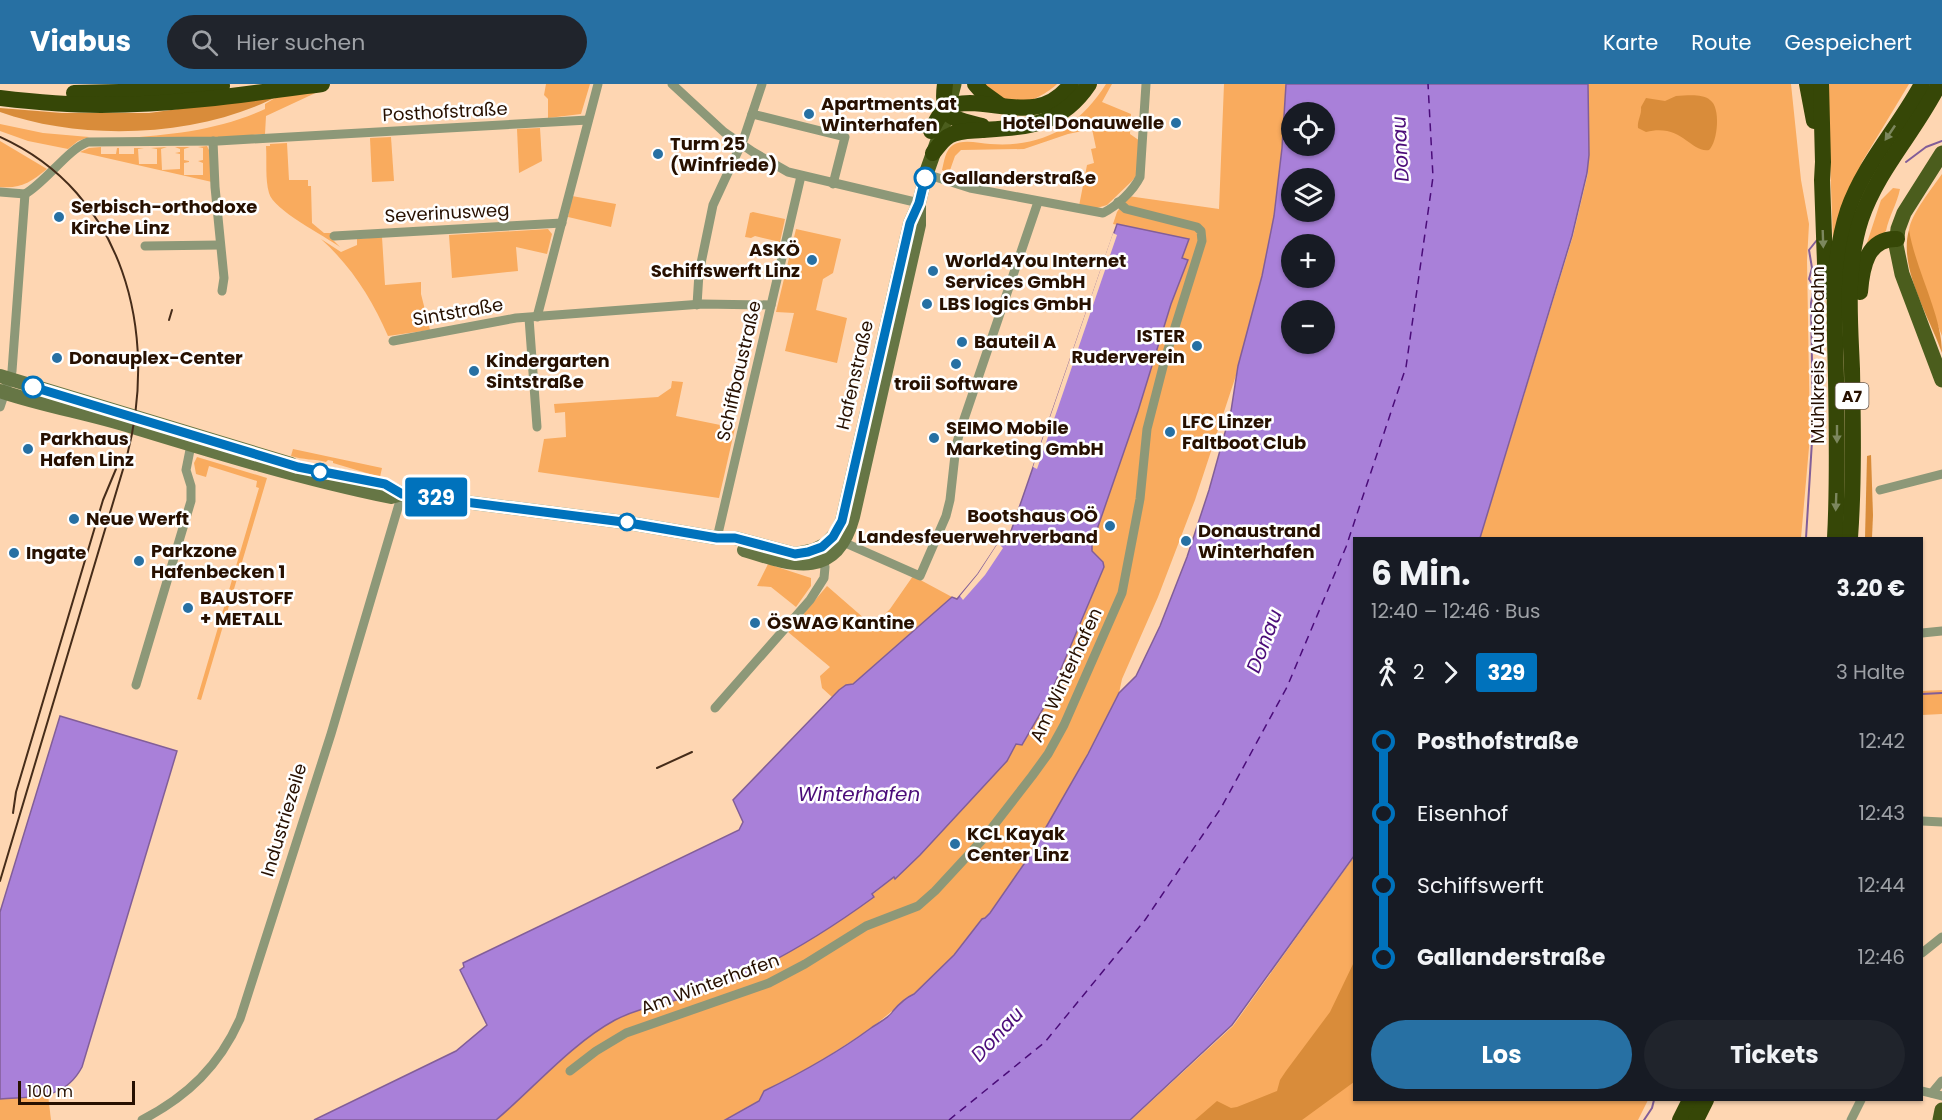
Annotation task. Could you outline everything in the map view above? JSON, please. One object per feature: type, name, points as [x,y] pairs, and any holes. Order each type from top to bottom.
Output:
[{"type":"highway","points":[[0,86],[60,92],[121,93],[237,84]]},
{"type":"highway","points":[[0,98],[57,104],[131,104],[184,101],[322,84]]},
{"type":"highway","points":[[945,84],[943,100],[947,110],[958,119],[994,129]]},
{"type":"highway","points":[[975,84],[1001,106]]},
{"type":"highway","points":[[931,131],[947,110],[964,104],[1026,109],[1054,100],[1071,84]]},
{"type":"highway","points":[[933,153],[951,135],[960,132],[1021,128],[1052,118],[1076,101],[1089,84]]},
{"type":"highway","points":[[1807,84],[1822,180]]},
{"type":"highway","points":[[1821,84],[1825,284],[1835,333]]},
{"type":"highway","name":"Mühlkreis Autobahn","points":[[1834,537],[1838,465],[1836,267],[1840,241],[1849,208],[1870,164],[1922,84]]},
{"type":"highway","name":"Mühlkreis Autobahn","points":[[1850,537],[1853,432],[1849,301],[1856,240],[1866,206],[1880,178],[1939,84]]},
{"type":"highway","points":[[1860,537],[1862,464],[1860,286],[1864,265],[1873,247],[1887,239],[1897,239]]},
{"type":"highway","points":[[1680,1120],[1689,1101]]},
{"type":"highway","points":[[1696,1120],[1706,1101]]},
{"type":"main road","name":"Hafenstraße","points":[[926,174],[940,84]]},
{"type":"main road","name":"Hafenstraße","points":[[821,554],[842,521],[910,223],[919,203],[954,84]]},
{"type":"main road","points":[[1942,153],[1908,205],[1897,239],[1897,254],[1902,274],[1942,380]]},
{"type":"main road","name":"Hafenstraße","points":[[821,554],[832,555],[843,542],[853,517],[919,225],[919,203]]},
{"type":"main road","points":[[4,385],[250,457],[385,484],[402,494],[623,522],[717,538],[733,546],[790,564],[813,564],[821,554]]},
{"type":"main road","points":[[1940,1120],[1942,1110]]},
{"type":"street","points":[[533,317],[562,223],[598,84]]},
{"type":"street","points":[[672,84],[710,120],[741,144],[775,165],[801,176],[919,203]]},
{"type":"street","points":[[697,305],[699,273],[713,205],[741,144],[762,84]]},
{"type":"street","points":[[926,174],[970,188],[1038,202],[1097,213],[1108,210],[1137,183],[1142,174],[1146,84]]},
{"type":"street","points":[[752,114],[845,137],[833,184]]},
{"type":"street","name":"Posthofstraße","points":[[25,194],[79,147],[88,142],[213,141],[588,120]]},
{"type":"street","points":[[213,141],[224,278],[222,291]]},
{"type":"street","name":"Schiffbaustraße","points":[[717,538],[801,176]]},
{"type":"street","points":[[0,192],[25,194],[0,407]]},
{"type":"street","points":[[843,542],[920,576],[946,516],[961,428],[1038,202]]},
{"type":"street","name":"Am Winterhafen","points":[[570,1071],[596,1051],[626,1033],[769,983],[805,964],[866,926],[918,906],[984,838],[1048,754],[1067,719],[1122,593],[1140,498],[1148,429],[1165,359],[1202,242],[1201,231],[1195,226],[1126,209],[1118,202]]},
{"type":"street","name":"Severinusweg","points":[[334,236],[562,223]]},
{"type":"street","points":[[145,246],[220,245]]},
{"type":"street","name":"Sintstraße","points":[[393,341],[533,317],[733,303],[771,304]]},
{"type":"street","name":"Sintstraße","points":[[533,317],[537,428]]},
{"type":"street","points":[[136,685],[191,501],[191,486],[186,470],[192,440]]},
{"type":"street","points":[[1880,490],[1942,474]]},
{"type":"street","name":"Industriezeile","points":[[142,1120],[178,1098],[207,1072],[227,1047],[240,1019],[331,734],[402,494]]},
{"type":"street","points":[[716,708],[810,600],[824,578],[821,554]]},
{"type":"street","points":[[1923,633],[1942,631]]},
{"type":"street","points":[[1923,821],[1942,822]]},
{"type":"street","points":[[1923,952],[1942,937]]},
{"type":"street","points":[[1937,1094],[1942,1081]]},
{"type":"street","points":[[1851,1120],[1860,1101]]},
{"type":"shaded area","points":[[546,84],[590,84],[581,114],[548,118],[548,99],[544,95]]},
{"type":"shaded area","points":[[979,84],[1057,84],[1034,99],[1014,105],[1001,101]]},
{"type":"shaded area","points":[[1106,84],[1112,84],[1102,102],[1131,114],[1130,134],[1140,141],[1136,176],[1107,205],[1097,208],[1079,206],[1087,165],[1094,163],[1091,149],[1096,148],[1092,129],[1068,134],[1024,149],[961,150],[955,156],[949,173],[942,170],[948,150],[957,143],[1009,144],[1042,138],[1057,132],[1084,112]]},
{"type":"shaded area","points":[[1224,84],[1286,84],[1285,102],[1281,102],[1281,156],[1274,216],[1262,276],[1243,354],[1195,500],[1158,597],[1122,679],[1119,693],[1088,754],[1045,829],[990,913],[982,919],[954,955],[923,986],[870,1029],[759,1101],[725,1120],[496,1120],[583,1041],[615,1020],[637,1011],[706,991],[751,972],[793,950],[873,897],[872,895],[894,877],[896,878],[920,855],[1007,761],[1016,744],[1022,745],[1047,702],[1104,567],[1092,551],[1092,544],[1138,411],[1171,304],[1188,261],[1182,258],[1189,239],[1113,224],[1117,212],[1128,196],[1219,209]]},
{"type":"shaded area","points":[[1588,84],[1791,84],[1801,180],[1809,224],[1807,260],[1810,436],[1801,537],[1480,537],[1573,236],[1588,173]]},
{"type":"shaded area","points":[[1810,84],[1909,84],[1862,162],[1833,241],[1830,160]]},
{"type":"shaded area","points":[[324,89],[266,116],[265,134],[213,138],[122,138],[212,127],[265,109],[265,104],[280,95]]},
{"type":"shaded area","points":[[280,95],[249,109],[215,120],[179,127],[142,130],[105,131],[68,128],[33,122],[0,112],[0,108],[62,113],[149,113]]},
{"type":"shaded area","points":[[1676,96],[1702,96],[1713,104],[1716,110],[1717,125],[1709,150],[1702,150],[1668,131],[1646,132],[1638,128],[1641,107],[1646,98],[1665,101]]},
{"type":"shaded area","points":[[0,124],[43,133],[89,137],[78,141],[68,149],[28,141],[0,131]]},
{"type":"shaded area","points":[[540,128],[542,161],[519,173],[517,129]]},
{"type":"shaded area","points":[[391,137],[394,181],[372,182],[370,138]]},
{"type":"shaded area","points":[[0,141],[47,169],[25,184],[0,187]]},
{"type":"shaded area","points":[[287,143],[289,180],[308,180],[308,186],[311,186],[312,223],[324,233],[331,233],[332,239],[340,247],[289,215],[269,193],[266,146]]},
{"type":"shaded area","points":[[207,146],[210,152],[212,182],[80,152],[89,148],[101,147],[101,154],[116,154],[119,148],[119,154],[134,154],[134,148],[144,148],[138,149],[139,164],[157,164],[157,149],[151,148],[167,147],[161,149],[162,170],[180,169],[180,154],[175,153],[180,152],[180,149],[175,147],[190,147],[184,149],[184,160],[189,162],[184,163],[184,175],[203,175],[203,163],[198,161],[203,160],[203,148],[198,147]]},
{"type":"shaded area","points":[[1942,174],[1942,336],[1916,267],[1909,230],[1918,209]]},
{"type":"shaded area","points":[[1893,188],[1900,189],[1886,231],[1866,246],[1881,200]]},
{"type":"shaded area","points":[[572,196],[616,204],[611,227],[568,217]]},
{"type":"shaded area","points":[[750,213],[785,219],[780,242],[755,236],[745,237]]},
{"type":"shaded area","points":[[548,229],[552,234],[547,254],[516,247],[518,271],[452,278],[449,235]]},
{"type":"shaded area","points":[[796,229],[841,239],[833,273],[823,279],[816,310],[847,318],[837,363],[785,351],[794,313],[776,312]]},
{"type":"shaded area","points":[[1909,230],[1938,324],[1942,353],[1911,276],[1907,245]]},
{"type":"shaded area","points":[[382,237],[385,285],[421,282],[421,294],[430,330],[388,336],[360,284],[342,260],[321,239],[341,252],[357,245],[357,239]]},
{"type":"shaded area","points":[[672,381],[683,382],[676,416],[735,428],[719,498],[538,472],[544,439],[566,437],[565,412],[555,413],[554,404],[658,397],[671,388]]},
{"type":"shaded area","points":[[293,449],[382,468],[380,477],[333,463],[333,461],[326,462],[291,456]]},
{"type":"shaded area","points":[[1871,455],[1872,537],[1865,537],[1867,456]]},
{"type":"shaded area","points":[[197,457],[267,478],[201,700],[197,699],[259,488],[256,487],[257,481],[209,466],[206,477],[196,474],[194,463]]},
{"type":"shaded area","points":[[768,564],[811,578],[811,586],[796,607],[771,587],[757,586]]},
{"type":"shaded area","points":[[913,576],[952,597],[853,684],[846,685],[832,697],[822,688],[820,676],[830,667],[788,632],[827,586],[873,626],[890,609]]},
{"type":"shaded area","points":[[1942,690],[1942,714],[1923,715],[1923,691]]},
{"type":"shaded area","points":[[1353,858],[1353,1101],[1648,1101],[1638,1120],[1131,1120],[1233,1026]]},
{"type":"shaded area","points":[[1353,964],[1353,1083],[1302,1120],[1195,1120],[1217,1101],[1231,1108],[1237,1107],[1277,1091],[1286,1071],[1330,1012]]},
{"type":"shaded area","points":[[48,1095],[51,1120],[0,1120],[0,1099]]},
{"type":"water","name":"Donau","points":[[1286,84],[1588,84],[1587,173],[1572,236],[1480,537],[1353,537],[1353,857],[1232,1025],[1130,1120],[725,1120],[759,1101],[764,1091],[832,1054],[886,1018],[954,955],[982,919],[990,913],[1024,864],[1088,754],[1119,693],[1136,676],[1160,626],[1187,557],[1209,490],[1231,411],[1238,366],[1262,276],[1274,216],[1281,156],[1335,156],[1335,102],[1285,102]]},
{"type":"water","name":"Winterhafen","points":[[1117,224],[1189,239],[1182,258],[1188,260],[1171,304],[1138,411],[1092,544],[1092,551],[1103,562],[1104,567],[1047,702],[1022,745],[1016,744],[1007,761],[920,855],[895,879],[894,877],[872,894],[874,897],[794,950],[752,972],[696,995],[637,1011],[615,1020],[583,1041],[496,1120],[314,1120],[456,1051],[487,1025],[460,970],[464,967],[463,963],[739,830],[743,822],[733,800],[839,690],[846,685],[853,684],[952,597],[957,599],[978,574],[1005,533],[1010,534]]},
{"type":"water","points":[[60,716],[177,751],[82,1067],[66,1086],[47,1095],[0,1099],[0,912]]},
{"type":"pier","points":[[1113,233],[1117,235],[1037,469],[1033,467]]},
{"type":"pier","points":[[998,543],[1003,548],[985,575],[963,600],[960,596],[978,574]]},
{"type":"waterway","points":[[1906,162],[1926,147],[1942,141]]},
{"type":"waterway","points":[[1806,537],[1813,425],[1811,303],[1814,287],[1809,279],[1812,268],[1809,250],[1817,240]]},
{"type":"waterway","points":[[1923,694],[1942,693]]},
{"type":"waterway","points":[[1644,1120],[1654,1101]]},
{"type":"ferry route","points":[[949,1120],[1045,1042],[1145,920],[1221,808],[1287,687],[1346,547],[1406,367],[1433,177],[1428,84]]},
{"type":"railway","points":[[0,137],[42,162],[77,193],[103,230],[122,271],[134,315],[138,362],[136,409],[127,456],[0,881]]},
{"type":"railway","points":[[169,320],[172,310]]},
{"type":"railway","points":[[13,813],[16,792],[103,500],[116,469]]},
{"type":"railway","points":[[657,768],[692,752]]},
{"type":"bus line","name":"329","points":[[33,387],[298,467],[385,484],[402,494],[661,527],[717,538],[735,538],[788,553],[808,552],[826,544],[842,521],[910,223],[919,203],[925,178]]},
{"type":"place","name":"Apartments at Winterhafen","points":[[809,114]]},
{"type":"place","name":"Hotel Donauwelle","points":[[1176,123]]},
{"type":"place","name":"Turm 25 (Winfriede)","points":[[658,154]]},
{"type":"place","name":"Gallanderstraße","points":[[925,178]]},
{"type":"place","name":"Serbisch-orthodoxe Kirche Linz","points":[[59,217]]},
{"type":"place","name":"ASKÖ Schiffswerft Linz","points":[[812,260]]},
{"type":"place","name":"World4You Internet Services GmbH","points":[[933,271]]},
{"type":"place","name":"LBS logics GmbH","points":[[927,304]]},
{"type":"place","name":"Bauteil A","points":[[962,342]]},
{"type":"place","name":"ISTER Ruderverein","points":[[1197,346]]},
{"type":"place","name":"Donauplex-Center","points":[[57,358]]},
{"type":"place","name":"troii Software","points":[[956,364]]},
{"type":"place","name":"Kindergarten Sintstraße","points":[[474,371]]},
{"type":"place","name":"LFC Linzer Faltboot Club","points":[[1170,432]]},
{"type":"place","name":"SEIMO Mobile Marketing GmbH","points":[[934,438]]},
{"type":"place","name":"Parkhaus Hafen Linz","points":[[28,449]]},
{"type":"place","name":"Neue Werft","points":[[74,519]]},
{"type":"place","name":"Bootshaus OÖ Landesfeuerwehrverband","points":[[1110,526]]},
{"type":"place","name":"Donaustrand Winterhafen","points":[[1186,541]]},
{"type":"place","name":"Ingate","points":[[14,553]]},
{"type":"place","name":"Parkzone Hafenbecken 1","points":[[139,561]]},
{"type":"place","name":"BAUSTOFF + METALL","points":[[188,608]]},
{"type":"place","name":"ÖSWAG Kantine","points":[[755,623]]},
{"type":"place","name":"KCL Kayak Center Linz","points":[[955,844]]}]
